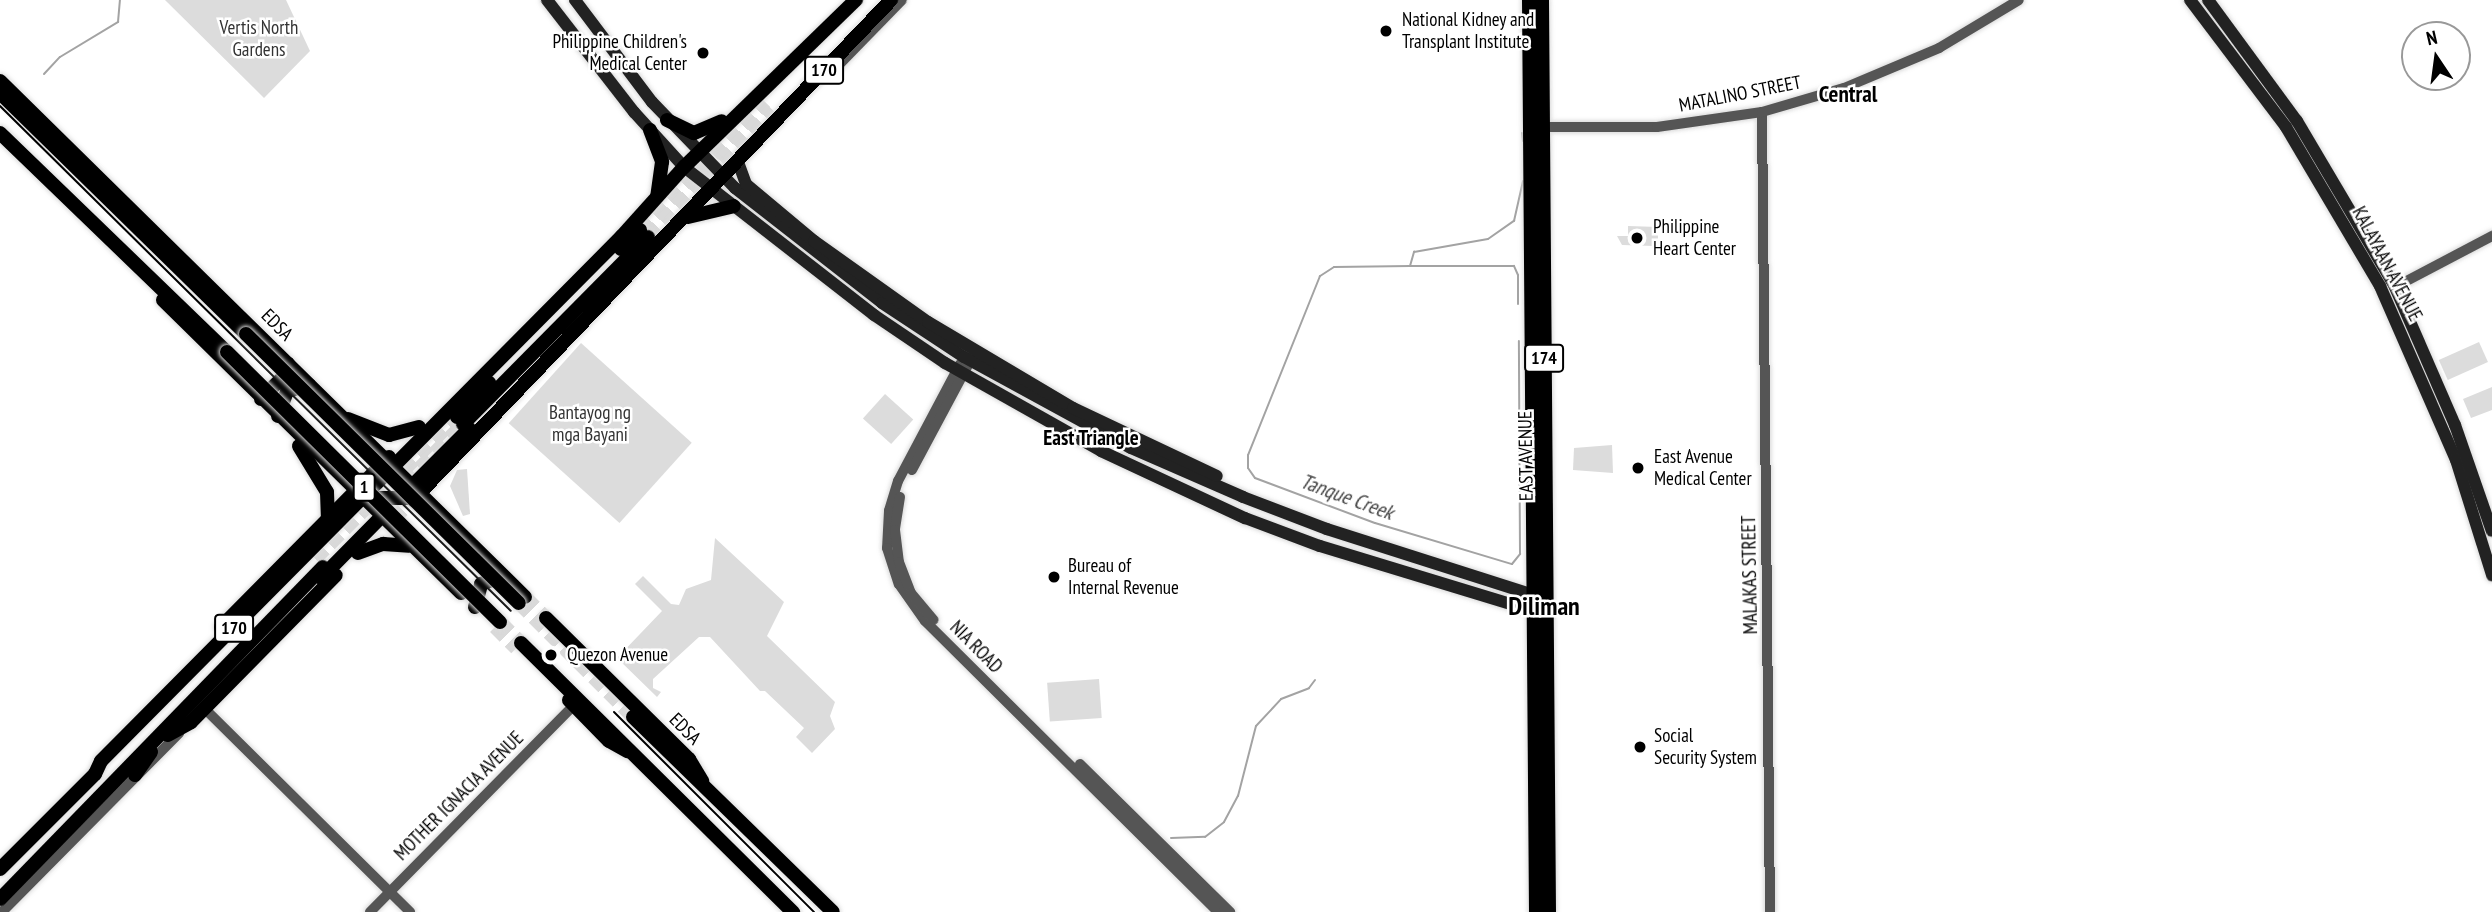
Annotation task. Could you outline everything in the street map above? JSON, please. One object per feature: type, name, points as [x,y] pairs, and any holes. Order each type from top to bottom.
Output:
[{"type":"main road","points":[[547,0],[612,84],[684,167],[718,183],[882,303],[1131,449],[1253,501],[1384,548],[1540,592]]},
{"type":"main road","points":[[575,0],[667,120],[698,153],[734,206],[874,315],[960,371],[1182,491],[1286,534],[1540,613]]},
{"type":"main road","name":"170","points":[[743,108],[750,93],[844,0]]},
{"type":"main road","name":"170","points":[[460,421],[640,229],[657,196],[684,167],[856,0]]},
{"type":"main road","name":"170","points":[[866,0],[769,106],[883,0]]},
{"type":"main road","name":"170","points":[[413,494],[718,183],[891,0]]},
{"type":"main road","name":"EAST AVENUE","points":[[1529,0],[1535,126],[1540,592],[1536,912]]},
{"type":"main road","name":"EAST AVENUE","points":[[1535,126],[1542,0]]},
{"type":"main road","name":"KALAYAAN AVENUE","points":[[2190,0],[2286,127],[2380,286],[2456,460],[2492,575]]},
{"type":"main road","name":"KALAYAAN AVENUE","points":[[2208,0],[2297,121],[2395,287],[2455,425],[2492,531]]},
{"type":"main road","points":[[612,84],[628,71]]},
{"type":"main road","name":"EDSA","points":[[0,81],[389,463],[413,494],[441,515],[522,600],[0,93]]},
{"type":"main road","points":[[667,120],[686,132],[704,132],[717,126],[750,93]]},
{"type":"main road","points":[[650,130],[662,162],[657,196]]},
{"type":"main road","name":"1","points":[[0,134],[227,352],[498,624],[475,607],[409,546],[386,519],[278,417],[106,237]]},
{"type":"main road","points":[[738,162],[744,182],[814,241],[970,354],[1083,413],[1256,494],[1336,525],[1540,592]]},
{"type":"main road","points":[[681,221],[704,211],[734,206]]},
{"type":"main road","name":"170","points":[[389,463],[419,427],[617,229],[640,229]]},
{"type":"main road","name":"170","points":[[106,756],[389,463],[622,236],[640,229]]},
{"type":"main road","name":"170","points":[[413,494],[443,470],[665,237]]},
{"type":"main road","points":[[261,399],[284,376],[288,364]]},
{"type":"main road","points":[[278,417],[280,400],[287,391],[310,386]]},
{"type":"main road","points":[[340,415],[389,435],[419,427]]},
{"type":"main road","points":[[291,429],[327,492],[328,517]]},
{"type":"main road","points":[[441,515],[437,493],[443,470]]},
{"type":"main road","points":[[359,493],[413,494],[481,563],[499,573],[481,584],[475,607]]},
{"type":"main road","name":"170","points":[[0,869],[98,770],[115,737],[328,517],[359,493]]},
{"type":"main road","name":"170","points":[[191,722],[358,553],[386,519]]},
{"type":"main road","name":"170","points":[[111,785],[121,781],[151,752],[386,519]]},
{"type":"main road","points":[[358,553],[383,544],[409,546]]},
{"type":"main road","points":[[1378,564],[1384,548]]},
{"type":"main road","name":"170","points":[[0,899],[319,563],[107,767],[98,770]]},
{"type":"main road","name":"EAST AVENUE","points":[[1540,613],[1549,912]]},
{"type":"main road","name":"EDSA","points":[[546,618],[689,759],[702,782]]},
{"type":"main road","points":[[637,758],[610,741],[519,646],[614,734],[793,912]]},
{"type":"main road","name":"EDSA","points":[[633,717],[833,912]]},
{"type":"main road","points":[[168,735],[191,722]]},
{"type":"main road","points":[[135,775],[151,752]]},
{"type":"street","name":"170","points":[[758,141],[902,0]]},
{"type":"street","name":"MATALINO STREET","points":[[1535,126],[1657,127],[1762,112],[1844,88],[1939,48],[2019,0]]},
{"type":"street","name":"MALAKAS STREET","points":[[1762,112],[1770,912]]},
{"type":"street","points":[[2395,287],[2492,236]]},
{"type":"street","name":"NIA ROAD","points":[[970,354],[898,481],[889,511],[887,548],[899,584],[925,621],[1218,912]]},
{"type":"street","name":"NIA ROAD","points":[[960,371],[898,503],[895,545],[907,586],[933,619],[1230,912]]},
{"type":"street","name":"MOTHER IGNACIA AVENUE","points":[[370,912],[573,705]]},
{"type":"street","points":[[204,708],[410,912]]},
{"type":"street","name":"170","points":[[2,912],[135,775],[191,722]]},
{"type":"green space","name":"Vertis North Gardens","points":[[165,0],[286,0],[310,51],[264,98]]},
{"type":"green space","points":[[1628,226],[1658,227],[1658,239],[1654,246],[1622,245],[1617,236],[1628,236]]},
{"type":"green space","points":[[2479,342],[2488,362],[2448,380],[2439,360]]},
{"type":"green space","name":"Bantayog ng mga Bayani","points":[[581,343],[692,443],[619,523],[509,423]]},
{"type":"green space","points":[[2492,387],[2492,410],[2471,418],[2463,399]]},
{"type":"green space","points":[[885,394],[913,419],[891,444],[863,419]]},
{"type":"green space","points":[[1612,445],[1613,473],[1573,470],[1574,448]]},
{"type":"green space","points":[[467,469],[470,514],[463,516],[450,486],[457,470]]},
{"type":"green space","points":[[715,538],[784,602],[767,636],[835,702],[830,716],[835,729],[812,753],[796,737],[804,728],[765,691],[760,691],[710,637],[699,637],[653,679],[653,688],[661,692],[657,697],[617,658],[662,611],[635,584],[643,576],[671,604],[679,605],[686,589],[711,580]]},
{"type":"green space","points":[[1099,679],[1102,718],[1050,722],[1047,683]]},
{"type":"waterway","points":[[44,74],[60,57],[118,22],[120,0]]},
{"type":"waterway","points":[[1522,133],[1523,141]]},
{"type":"waterway","name":"Tanque Creek","points":[[1518,304],[1518,275],[1514,266],[1410,266],[1414,252],[1488,239],[1514,221],[1523,181]]},
{"type":"waterway","name":"Tanque Creek","points":[[1410,266],[1334,267],[1320,276],[1248,455],[1248,468],[1255,478],[1375,523],[1512,564],[1520,554],[1519,341]]},
{"type":"waterway","name":"Tanque Creek","points":[[1171,838],[1205,837],[1224,822],[1238,796],[1256,726],[1281,699],[1309,688],[1315,680]]},
{"type":"tunnel","points":[[640,230],[765,102]]},
{"type":"tunnel","points":[[648,237],[773,110]]},
{"type":"tunnel","points":[[315,559],[457,417]]},
{"type":"tunnel","points":[[405,483],[463,424]]},
{"type":"tunnel","points":[[393,520],[412,500]]},
{"type":"tunnel","points":[[525,597],[546,618]]},
{"type":"tunnel","points":[[519,603],[633,717]]},
{"type":"tunnel","points":[[500,622],[521,643]]},
{"type":"tunnel","points":[[495,627],[516,648]]},
{"type":"tram line","points":[[0,106],[511,611]]},
{"type":"tram line","points":[[614,712],[814,912]]},
{"type":"place","name":"National Kidney and Transplant Institute","points":[[1386,31]]},
{"type":"place","name":"Philippine Children's Medical Center","points":[[703,53]]},
{"type":"place","name":"Philippine Heart Center","points":[[1637,238]]},
{"type":"place","name":"East Avenue Medical Center","points":[[1638,468]]},
{"type":"place","name":"Bureau of Internal Revenue","points":[[1054,577]]},
{"type":"place","name":"Quezon Avenue","points":[[551,655]]},
{"type":"place","name":"Social Security System","points":[[1640,747]]},
{"type":"district","name":"Central","points":[[1848,94]]},
{"type":"district","name":"East Triangle","points":[[1091,438]]},
{"type":"district","name":"Diliman","points":[[1544,606]]}]
